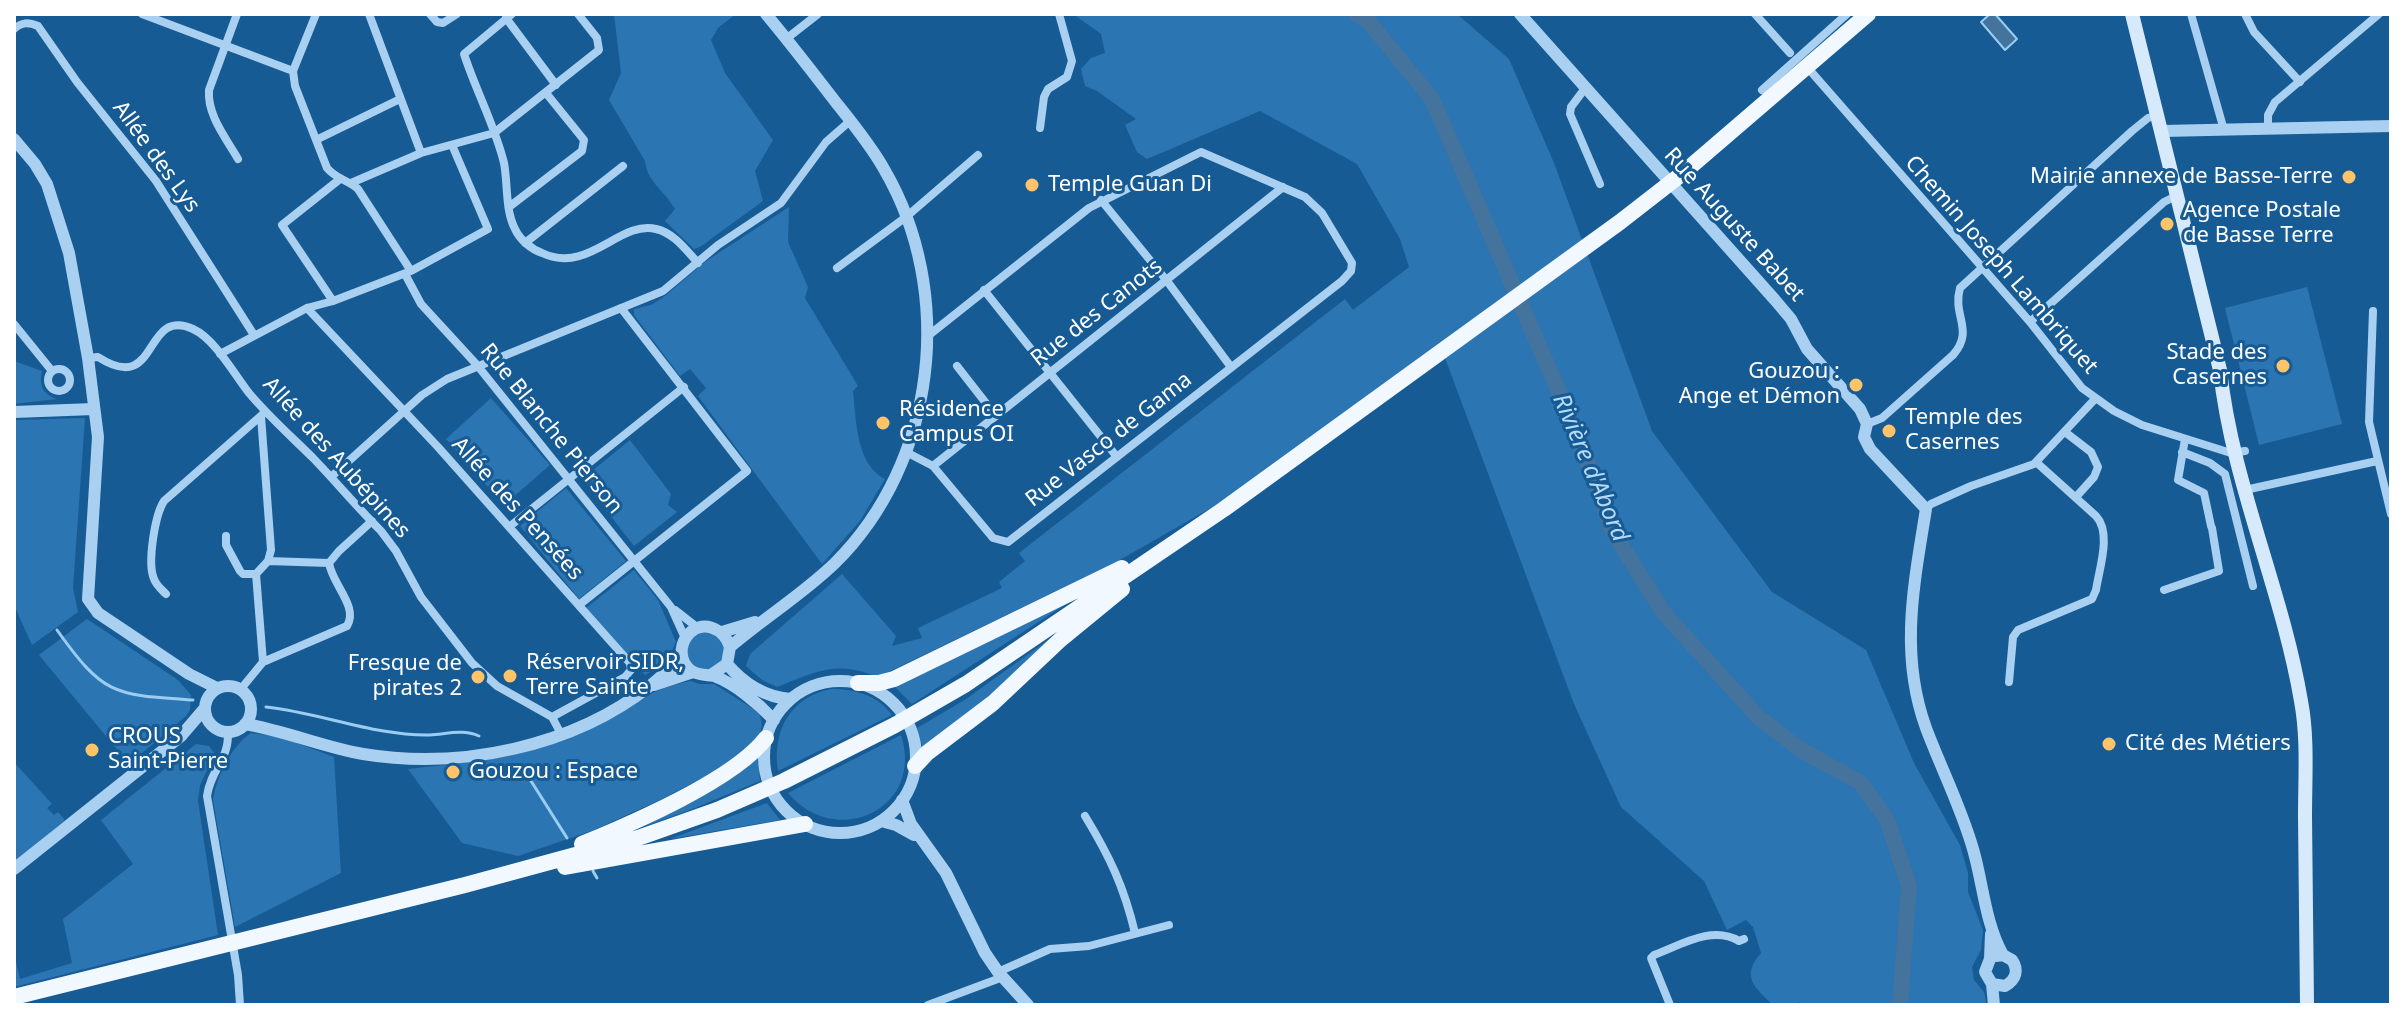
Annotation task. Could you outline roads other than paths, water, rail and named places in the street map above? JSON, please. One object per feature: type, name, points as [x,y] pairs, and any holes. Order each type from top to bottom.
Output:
[{"type":"main road","points":[[14,997],[465,885],[638,838],[717,810],[846,751],[966,684],[1224,509],[1683,173],[1868,14]]},
{"type":"main road","points":[[2132,14],[2162,131],[2171,198],[2220,370],[2223,397],[2297,676],[2305,738],[2307,1005]]},
{"type":"main road","points":[[858,683],[894,679],[1121,568],[1224,509]]},
{"type":"main road","points":[[915,766],[927,753],[993,703],[1061,639],[1224,509]]},
{"type":"main road","points":[[522,869],[665,806],[740,765],[766,738]]},
{"type":"main road","points":[[465,885],[805,824]]},
{"type":"street","points":[[142,14],[293,71]]},
{"type":"street","points":[[237,14],[208,99],[211,113],[238,159]]},
{"type":"street","points":[[316,14],[293,71],[295,86],[327,168],[340,179],[351,183],[421,153],[494,133],[599,50],[597,38],[578,14]]},
{"type":"street","points":[[430,14],[437,22],[443,23],[457,14]]},
{"type":"street","points":[[730,647],[836,562],[864,527],[906,452],[921,403],[929,335],[926,288],[917,249],[885,169],[766,14]]},
{"type":"street","points":[[786,39],[818,14]]},
{"type":"street","points":[[1040,128],[1044,97],[1048,89],[1067,77],[1072,61],[1059,14]]},
{"type":"street","name":"Rue Auguste Babet","points":[[1520,14],[1791,319],[1807,349],[1860,409],[1867,424],[1864,437],[1870,449],[1926,509]]},
{"type":"street","points":[[1755,14],[1790,53]]},
{"type":"street","points":[[1762,90],[1847,14]]},
{"type":"street","points":[[2191,14],[2224,130]]},
{"type":"street","points":[[2245,14],[2254,32],[2300,82]]},
{"type":"street","points":[[2268,129],[2271,108],[2379,14]]},
{"type":"street","points":[[372,15],[421,153]]},
{"type":"street","points":[[556,85],[509,16],[464,54],[504,163],[514,229],[525,243],[551,257],[566,259],[589,253],[636,230],[655,228],[671,236],[698,263]]},
{"type":"street","name":"Allée des Lys","points":[[19,22],[38,26],[77,82],[150,172],[254,335]]},
{"type":"street","name":"Chemin Joseph Lambriquet","points":[[1807,67],[2032,320],[2068,373],[2095,399],[2142,425],[2240,452]]},
{"type":"street","points":[[1586,87],[1571,107],[1570,114],[1600,184]]},
{"type":"street","points":[[509,207],[582,151],[585,145],[546,93]]},
{"type":"street","points":[[316,140],[400,99]]},
{"type":"street","points":[[1867,424],[1882,418],[1963,344],[1964,333],[1956,300],[1960,288],[2132,131],[2148,118],[2158,115]]},
{"type":"street","points":[[331,477],[422,395],[477,365],[663,291],[718,245],[781,203],[818,151],[850,121]]},
{"type":"street","points":[[2162,131],[2391,126]]},
{"type":"street","points":[[14,139],[47,184],[69,253],[88,358],[98,444],[88,599],[98,613],[189,674],[217,688],[228,686],[240,690],[249,700],[251,711],[245,724]]},
{"type":"street","points":[[220,354],[307,308],[408,272],[488,229],[452,145]]},
{"type":"street","points":[[929,335],[1101,200],[1201,152],[1283,187]]},
{"type":"street","points":[[837,268],[906,217],[978,155]]},
{"type":"street","points":[[525,243],[623,166]]},
{"type":"street","points":[[333,301],[282,225],[340,179]]},
{"type":"street","name":"Rue Blanche Pierson","points":[[351,183],[358,189],[408,272],[421,304],[477,365],[671,607],[698,628]]},
{"type":"street","name":"Rue des Canots","points":[[933,466],[1283,187]]},
{"type":"street","name":"Rue Vasco de Gama","points":[[906,452],[933,466],[993,538],[1005,542],[1351,271],[1352,263],[1342,243],[1315,204],[1283,187]]},
{"type":"street","points":[[2032,320],[2171,198]]},
{"type":"street","points":[[1101,200],[1231,367]]},
{"type":"street","points":[[984,290],[1117,457]]},
{"type":"street","name":"Allée des Pensées","points":[[307,308],[630,663],[631,670],[625,677],[552,717]]},
{"type":"street","points":[[579,605],[747,471],[621,308]]},
{"type":"street","points":[[2373,311],[2369,422],[2391,514]]},
{"type":"street","points":[[14,324],[52,371]]},
{"type":"street","name":"Allée des Aubépines","points":[[88,358],[98,357],[116,368],[135,366],[166,328],[180,326],[193,329],[220,354],[264,414],[331,477],[372,521],[396,551],[421,597],[472,663],[497,686],[552,717]]},
{"type":"street","points":[[957,366],[996,416]]},
{"type":"street","points":[[509,527],[684,387]]},
{"type":"street","points":[[1998,985],[1985,972],[1996,957],[1972,847],[1926,726],[1909,642],[1910,612],[1926,509],[1971,486],[2024,469],[2036,462],[2095,399]]},
{"type":"street","points":[[14,412],[94,409]]},
{"type":"street","points":[[263,662],[256,574],[268,561],[271,550],[264,414]]},
{"type":"street","points":[[166,594],[156,584],[151,570],[158,510],[164,501],[264,414]]},
{"type":"street","points":[[2065,432],[2091,452],[2098,467],[2094,477],[2076,497]]},
{"type":"street","points":[[2164,590],[2219,571],[2204,493],[2178,480],[2185,439]]},
{"type":"street","points":[[2182,452],[2210,463],[2225,474],[2253,586]]},
{"type":"street","points":[[2249,489],[2377,461]]},
{"type":"street","points":[[2009,682],[2013,637],[2018,630],[2092,599],[2104,533],[2103,522],[2036,462]]},
{"type":"street","points":[[329,563],[372,521]]},
{"type":"street","points":[[226,536],[226,545],[240,571],[256,574]]},
{"type":"street","points":[[268,561],[329,563]]},
{"type":"street","points":[[240,690],[263,662],[347,626],[350,609],[334,580],[329,563]]},
{"type":"street","name":"Rue Blanche Pierson","points":[[671,607],[685,638]]},
{"type":"street","points":[[181,736],[213,727],[228,732],[245,724],[279,730],[342,750],[414,759],[499,752],[561,734],[610,711],[651,686],[682,656],[685,638],[698,628],[722,632],[762,620]]},
{"type":"street","points":[[711,675],[727,664],[730,647],[722,632]]},
{"type":"street","points":[[682,656],[693,672]]},
{"type":"street","points":[[727,664],[736,675],[773,698],[790,699]]},
{"type":"street","points":[[651,686],[693,672],[711,675],[761,706],[774,720]]},
{"type":"street","points":[[189,674],[206,704],[207,718],[213,727]]},
{"type":"street","points":[[858,683],[883,694],[909,725],[915,766],[911,784],[902,800],[881,821],[866,828],[835,833],[805,824],[775,797],[765,768],[766,738],[774,720],[790,699],[815,685],[858,683]]},
{"type":"street","points":[[14,869],[181,736],[217,688]]},
{"type":"street","points":[[251,711],[279,730]]},
{"type":"street","points":[[552,717],[561,734]]},
{"type":"street","points":[[228,732],[226,755],[213,773],[207,796],[238,975],[240,1005]]},
{"type":"street","points":[[902,800],[911,824],[946,873],[985,953],[1028,1005]]},
{"type":"street","points":[[1085,816],[1108,853],[1126,894],[1135,933]]},
{"type":"street","points":[[881,821],[896,825],[924,841]]},
{"type":"street","points":[[928,1005],[1050,949],[1089,946],[1169,925]]},
{"type":"street","points":[[1670,1005],[1651,958],[1654,955],[1707,935],[1725,934],[1739,941],[1744,939]]},
{"type":"street","points":[[1996,957],[2012,960],[2016,970],[2012,981],[1998,985]]},
{"type":"street","points":[[1996,1005],[1998,985]]},
{"type":"waterway","name":"Rivière d'Abord","points":[[1356,14],[1368,21],[1432,99],[1578,436],[1613,532],[1663,612],[1758,717],[1801,750],[1861,783],[1887,820],[1909,886],[1900,1005]]},
{"type":"waterway","points":[[57,630],[87,668],[113,688],[145,696],[193,700]]},
{"type":"waterway","points":[[266,707],[389,732],[430,735],[461,732],[479,736]]},
{"type":"waterway","points":[[526,773],[567,838]]},
{"type":"waterway","points":[[593,871],[597,878]]},
{"type":"place","name":"Mairie annexe de Basse-Terre","points":[[2349,177]]},
{"type":"place","name":"Temple Guan Di","points":[[1032,185]]},
{"type":"place","name":"Agence Postale de Basse Terre","points":[[2167,224]]},
{"type":"place","name":"Stade des Casernes","points":[[2283,366]]},
{"type":"place","name":"Gouzou : Ange et Démon","points":[[1856,385]]},
{"type":"place","name":"Résidence Campus OI","points":[[883,423]]},
{"type":"place","name":"Temple des Casernes","points":[[1889,431]]},
{"type":"place","name":"Réservoir SIDR, Terre Sainte","points":[[510,676]]},
{"type":"place","name":"Fresque de pirates 2","points":[[478,677]]},
{"type":"place","name":"Cité des Métiers","points":[[2109,744]]},
{"type":"place","name":"CROUS Saint-Pierre","points":[[92,750]]},
{"type":"place","name":"Gouzou : Espace","points":[[453,772]]}]
